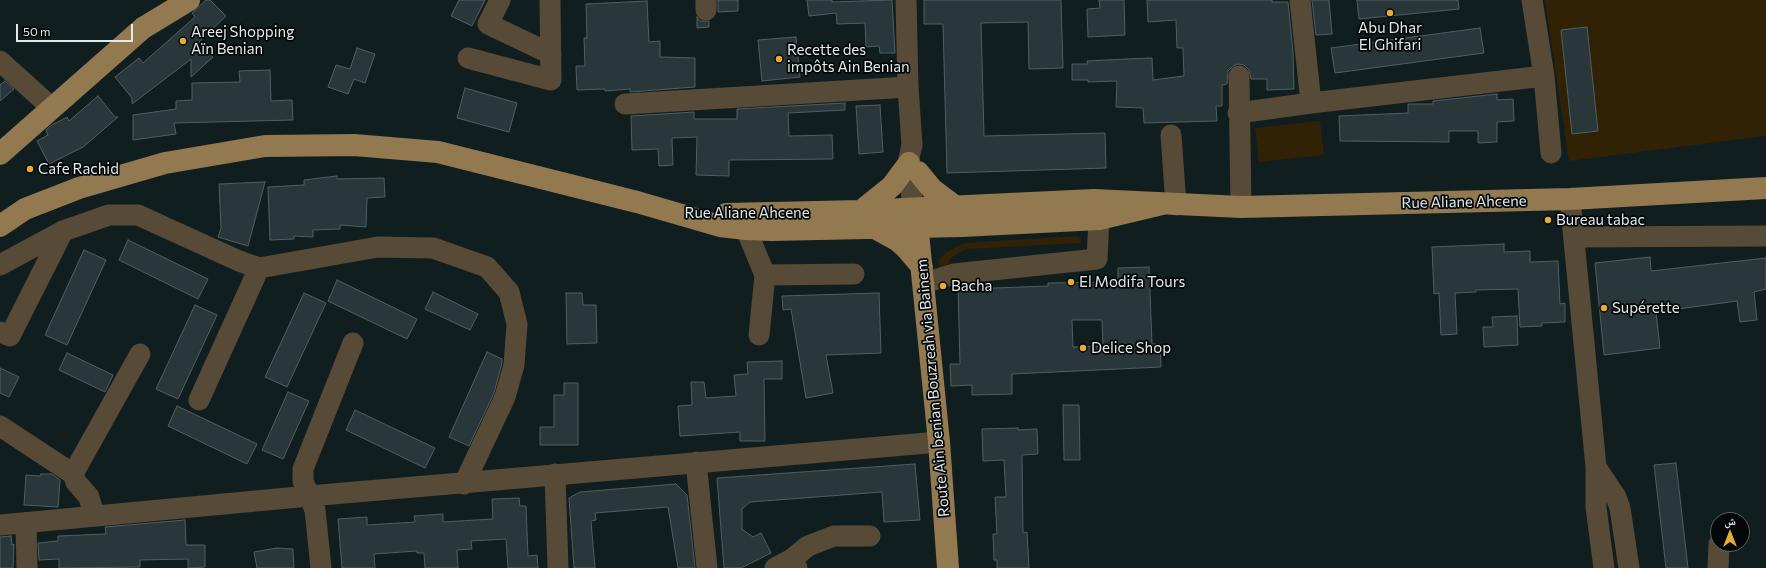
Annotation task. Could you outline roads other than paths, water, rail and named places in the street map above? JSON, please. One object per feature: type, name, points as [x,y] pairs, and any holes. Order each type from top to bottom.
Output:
[{"type":"main road","points":[[143,28],[160,0]]},
{"type":"main road","points":[[0,154],[143,28],[189,0]]},
{"type":"main road","points":[[0,213],[25,209],[79,188],[165,163],[265,146],[354,145],[438,152],[677,213]]},
{"type":"main road","points":[[861,211],[892,186],[913,160],[936,192],[959,216],[933,245],[923,275]]},
{"type":"main road","name":"Rue Aliane Ahcene","points":[[959,216],[1094,200],[1169,205],[1241,207],[1570,199],[1766,188]]},
{"type":"main road","name":"Rue Aliane Ahcene","points":[[677,213],[792,214],[861,211],[917,218],[959,216],[1098,219],[1169,205]]},
{"type":"main road","points":[[0,226],[25,209]]},
{"type":"main road","name":"Rue Aliane Ahcene","points":[[677,213],[720,226],[771,230],[875,228],[917,218]]},
{"type":"main road","name":"Route Ain benian Bouzreah via Bainem","points":[[917,218],[939,442],[948,568]]},
{"type":"main road","points":[[875,228],[897,240],[906,248],[923,275]]},
{"type":"street","points":[[500,0],[488,24],[551,54]]},
{"type":"street","points":[[468,58],[551,80],[550,0]]},
{"type":"street","points":[[906,0],[908,87],[913,160],[912,201],[917,218]]},
{"type":"street","points":[[1300,0],[1311,102]]},
{"type":"street","points":[[1532,0],[1544,76],[1551,153]]},
{"type":"street","points":[[0,62],[52,108]]},
{"type":"street","points":[[1239,76],[1238,113],[1241,207]]},
{"type":"street","points":[[1238,113],[1311,102],[1544,76]]},
{"type":"street","points":[[625,104],[908,87]]},
{"type":"street","points":[[1169,205],[1171,135]]},
{"type":"street","points":[[1570,199],[1596,467],[1596,507],[1604,568]]},
{"type":"street","points":[[0,265],[62,232],[109,215],[138,215],[238,261],[260,268],[378,247],[433,248],[487,267],[509,292],[517,324],[514,365],[505,397],[464,484]]},
{"type":"street","points":[[923,275],[954,274],[1097,259],[1098,219]]},
{"type":"street","points":[[746,229],[765,275],[758,335]]},
{"type":"street","points":[[0,332],[10,336],[62,232]]},
{"type":"street","points":[[1574,238],[1766,236]]},
{"type":"street","points":[[199,400],[260,268]]},
{"type":"street","points":[[765,275],[854,274]]},
{"type":"street","points":[[320,568],[315,510],[303,481],[303,469],[353,343]]},
{"type":"street","points":[[73,474],[140,354]]},
{"type":"street","points":[[2,428],[73,474],[76,482],[89,497],[94,516]]},
{"type":"street","points":[[0,525],[309,496],[464,484],[555,474],[939,442]]},
{"type":"street","points":[[696,462],[707,568]]},
{"type":"street","points":[[1596,467],[1616,497],[1620,508],[1629,568]]},
{"type":"street","points":[[555,474],[558,568]]},
{"type":"street","points":[[26,523],[27,568]]},
{"type":"street","points":[[788,565],[808,546],[834,536],[870,536]]},
{"type":"street","points":[[1718,568],[1719,552]]},
{"type":"place","name":"Abu Dhar El Ghifari","points":[[1390,13]]},
{"type":"place","name":"Areej Shopping Aïn Benian","points":[[183,41]]},
{"type":"place","name":"Recette des impôts Ain Benian","points":[[779,59]]},
{"type":"place","name":"Cafe Rachid","points":[[30,169]]},
{"type":"place","name":"Bureau tabac","points":[[1548,220]]},
{"type":"place","name":"El Modifa Tours","points":[[1071,282]]},
{"type":"place","name":"Bacha","points":[[943,286]]},
{"type":"place","name":"Supérette","points":[[1604,308]]},
{"type":"place","name":"Delice Shop","points":[[1083,348]]}]
